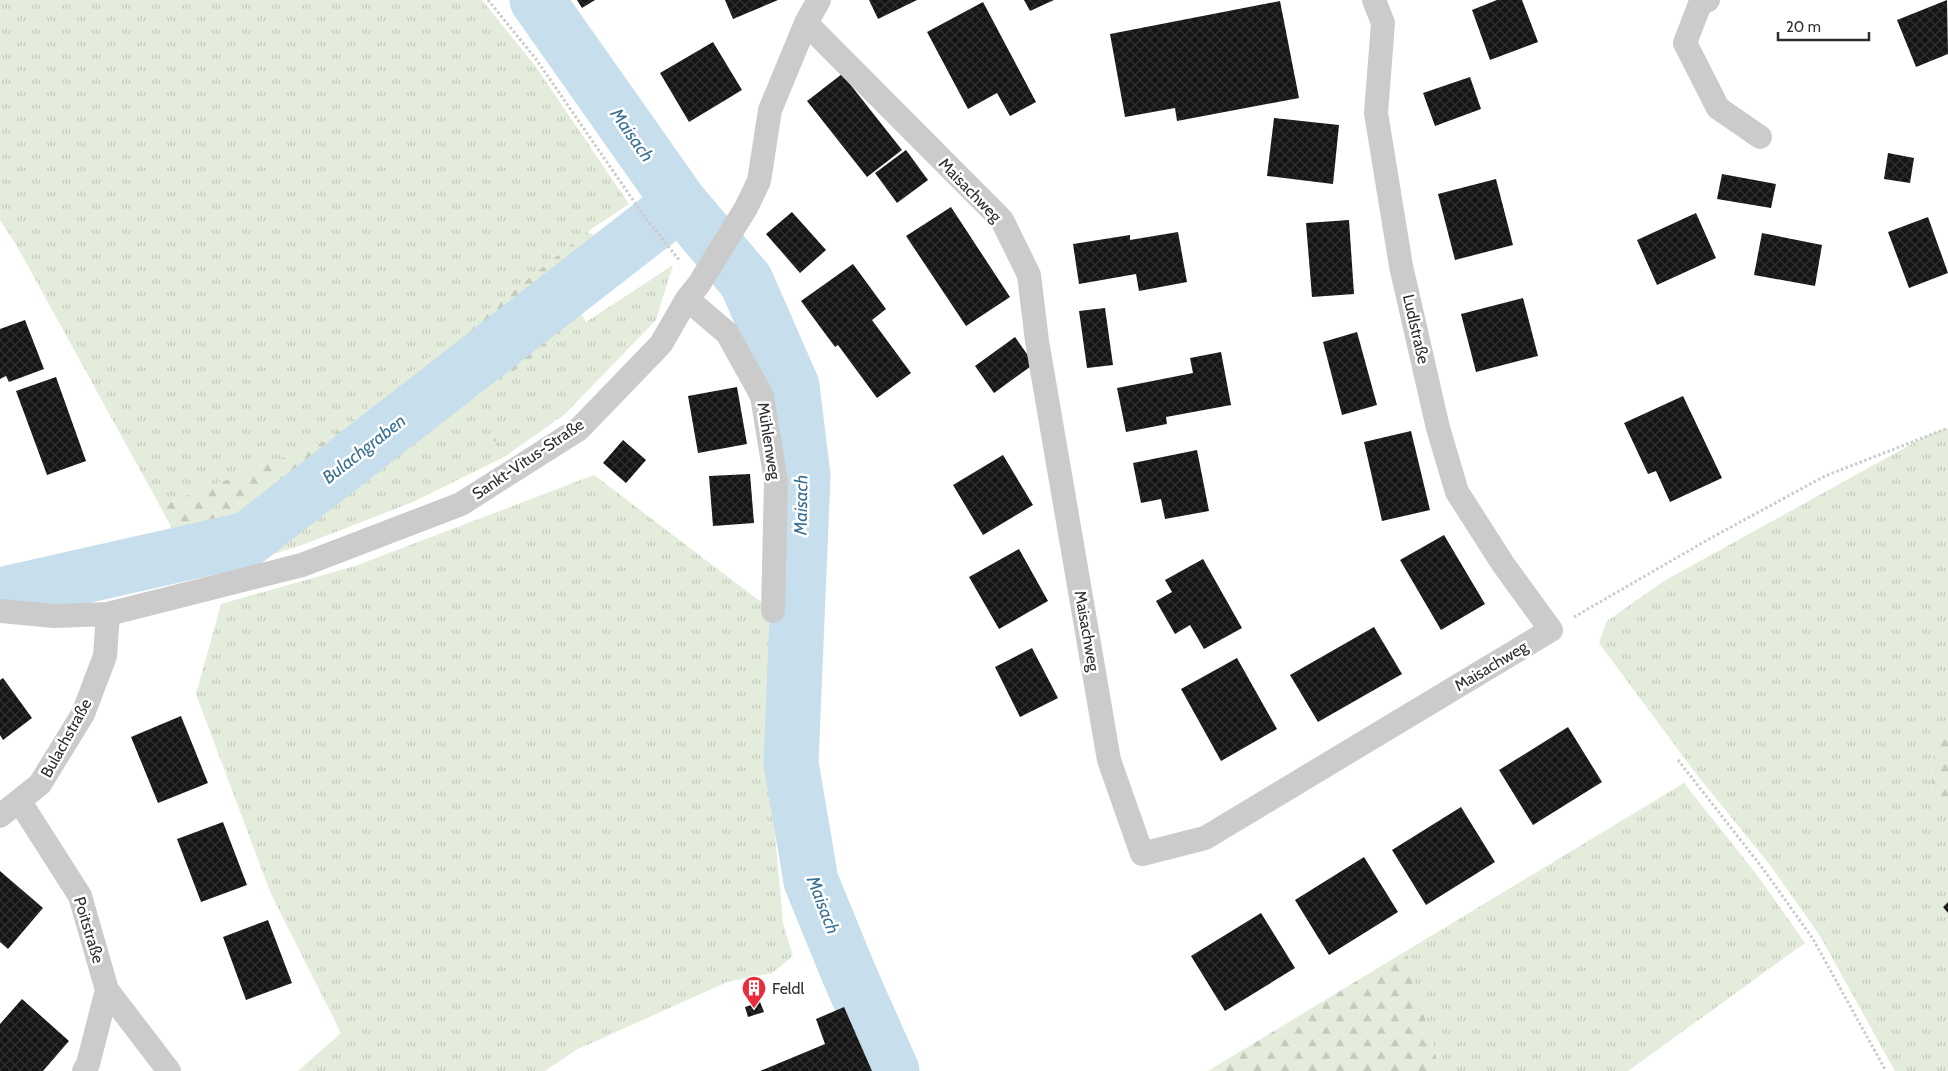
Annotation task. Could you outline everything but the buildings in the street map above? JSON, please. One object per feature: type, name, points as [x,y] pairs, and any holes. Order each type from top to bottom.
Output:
[{"type":"street","name":"Sankt-Vitus-Straße","points":[[0,611],[54,616],[108,614],[302,565],[461,504],[579,430],[661,344],[746,208],[759,181],[770,110],[806,22],[819,0]]},
{"type":"street","name":"Ludlstraße","points":[[1374,0],[1383,23],[1376,113],[1401,266],[1438,428],[1457,492],[1503,564],[1552,630]]},
{"type":"street","points":[[1708,0],[1700,4],[1685,43],[1718,108],[1760,137]]},
{"type":"street","name":"Maisachweg","points":[[806,22],[1002,220],[1030,275],[1037,341],[1109,760],[1142,854],[1205,838],[1552,630]]},
{"type":"street","name":"Mühlenweg","points":[[693,292],[727,332],[762,396],[776,481],[773,611]]},
{"type":"street","name":"Bulachstraße","points":[[0,816],[20,802],[40,784],[83,714],[105,656],[108,614]]},
{"type":"street","name":"Poitstraße","points":[[20,802],[80,896],[108,990]]},
{"type":"street","points":[[84,1071],[88,1064],[108,990]]},
{"type":"street","points":[[108,990],[169,1071]]},
{"type":"path","points":[[488,0],[536,59],[644,216],[676,255]]},
{"type":"path","points":[[1552,630],[1709,539],[1825,476],[1948,428]]},
{"type":"path","points":[[1678,760],[1764,870],[1813,939],[1886,1071]]},
{"type":"green space","points":[[0,0],[482,0],[536,67],[629,204],[587,232],[325,441],[160,506],[18,248],[0,220]]},
{"type":"green space","points":[[587,232],[610,243],[576,304],[586,322],[401,447],[274,538],[190,563],[160,506],[325,441]]},
{"type":"green space","points":[[673,265],[656,320],[565,414],[506,456],[413,502],[302,545],[201,577],[190,563],[274,538],[401,447]]},
{"type":"green space","points":[[1948,428],[1948,730],[1934,746],[1931,793],[1948,806],[1948,902],[1943,907],[1948,913],[1948,1071],[1895,1071],[1820,936],[1770,865],[1697,775],[1599,643],[1607,621],[1664,581],[1928,435]]},
{"type":"green space","points":[[594,475],[773,611],[768,758],[783,923],[793,956],[772,973],[727,982],[576,1050],[545,1071],[298,1071],[341,1033],[271,894],[196,694],[221,604],[355,566]]},
{"type":"green space","points":[[1948,730],[1948,806],[1931,793],[1934,746]]},
{"type":"green space","points":[[1684,783],[1757,875],[1805,943],[1628,1071],[1440,1071],[1406,951]]},
{"type":"green space","points":[[1406,951],[1440,1071],[1208,1071]]},
{"type":"waterway","name":"Maisach","points":[[537,0],[680,203],[746,281],[792,386],[803,476],[791,763],[811,881],[849,974],[892,1071]]},
{"type":"waterway","name":"Bulachgraben","points":[[0,595],[248,539],[680,203]]},
{"type":"place","name":"Feldl","points":[[754,1009]]}]
